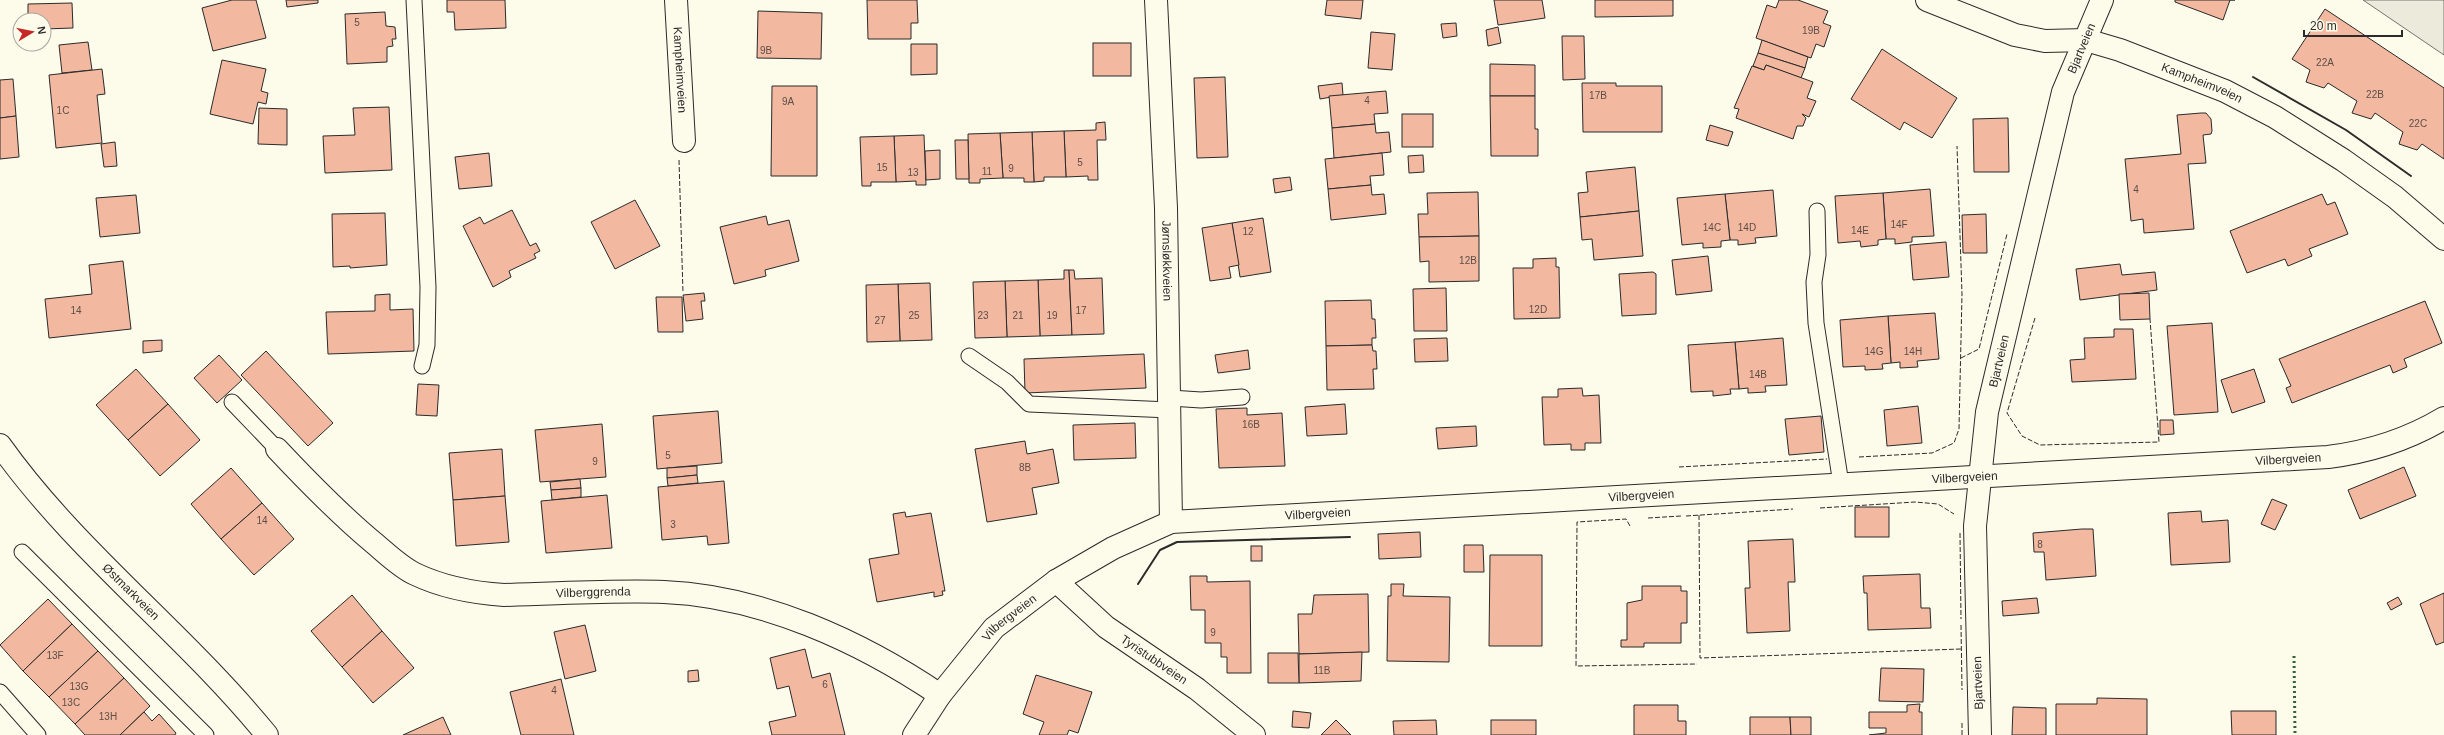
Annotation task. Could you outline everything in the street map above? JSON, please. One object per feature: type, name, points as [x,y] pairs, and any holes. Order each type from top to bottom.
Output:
[{"type":"street","name":"Kampheimveien","points":[[676,0],[684,140]]},
{"type":"street","name":"Jørnsløkkveien","points":[[1156,0],[1166,208],[1171,522]]},
{"type":"street","name":"Kampheimveien","points":[[1927,0],[2015,35],[2044,41],[2086,40],[2120,50],[2225,91],[2275,117],[2343,160],[2395,197],[2444,239]]},
{"type":"street","name":"Bjartveien","points":[[1980,735],[1975,526],[1978,476],[1987,412],[2063,92],[2102,0]]},
{"type":"street","name":"Vilbergveien","points":[[914,735],[940,695],[994,628],[1056,581],[1113,548],[1171,522],[2350,455],[2393,442],[2444,418]]},
{"type":"street","name":"Østmarkveien","points":[[0,445],[12,463],[68,527],[222,684],[267,735]]},
{"type":"street","name":"Vilberggrenda","points":[[277,449],[336,511],[388,555],[414,574],[438,584],[479,593],[504,595],[665,592],[756,606],[822,631],[884,661],[940,695]]},
{"type":"street","name":"Tyristubbveien","points":[[1056,581],[1106,627],[1197,689],[1254,735]]},
{"type":"lane","points":[[414,0],[428,287],[427,345],[422,366]]},
{"type":"lane","points":[[1817,211],[1818,255],[1814,282],[1816,323],[1840,484]]},
{"type":"lane","points":[[969,356],[1007,382],[1029,404],[1170,404],[1242,397]]},
{"type":"lane","points":[[232,402],[277,449]]},
{"type":"lane","points":[[22,552],[206,735]]},
{"type":"lane","points":[[0,692],[38,735]]},
{"type":"shaded area","points":[[2363,0],[2444,0],[2444,55]]},
{"type":"building","points":[[232,0],[256,0],[266,38],[213,51],[202,8]]},
{"type":"building","points":[[286,0],[318,0],[318,3],[287,7]]},
{"type":"building","points":[[447,0],[505,0],[506,28],[455,30],[454,12],[447,12]]},
{"type":"building","points":[[867,0],[917,0],[918,23],[911,23],[911,39],[868,39]]},
{"type":"building","points":[[1327,0],[1363,0],[1361,19],[1325,15]]},
{"type":"building","points":[[1494,0],[1542,0],[1545,18],[1498,25]]},
{"type":"building","points":[[1595,0],[1673,0],[1673,16],[1595,17]]},
{"type":"building","points":[[1779,0],[1798,0],[1828,11],[1823,23],[1831,26],[1824,47],[1816,44],[1811,58],[1756,38],[1767,5],[1776,8]]},
{"type":"building","points":[[2175,0],[2230,0],[2223,20],[2175,2]]},
{"type":"building","points":[[72,3],[73,28],[52,29],[52,12],[28,12],[28,4]]},
{"type":"building","points":[[2325,9],[2444,88],[2444,159],[2422,144],[2417,150],[2399,144],[2403,132],[2375,113],[2371,119],[2352,113],[2357,101],[2328,83],[2324,88],[2306,82],[2310,70],[2292,59]]},
{"type":"building","points":[[758,11],[822,13],[821,59],[757,58]]},
{"type":"building","points":[[385,12],[386,26],[395,27],[396,39],[392,39],[393,46],[387,47],[387,62],[347,64],[345,14]]},
{"type":"building","points":[[1456,23],[1457,36],[1443,38],[1441,24]]},
{"type":"building","points":[[1498,27],[1501,43],[1488,46],[1486,30]]},
{"type":"building","points":[[1371,32],[1395,34],[1392,70],[1368,68]]},
{"type":"building","points":[[1562,36],[1584,36],[1585,79],[1563,80]]},
{"type":"building","points":[[1762,40],[1808,57],[1805,68],[1758,53]]},
{"type":"building","points":[[88,42],[92,70],[62,73],[59,45]]},
{"type":"building","points":[[1093,43],[1131,43],[1131,76],[1093,76]]},
{"type":"building","points":[[911,44],[937,44],[937,74],[911,75]]},
{"type":"building","points":[[1882,49],[1957,98],[1932,138],[1904,122],[1900,130],[1851,99]]},
{"type":"building","points":[[1758,53],[1805,68],[1801,78],[1766,65],[1764,70],[1753,66]]},
{"type":"building","points":[[222,60],[266,69],[261,91],[268,93],[266,104],[258,102],[253,124],[210,114]]},
{"type":"building","points":[[1490,64],[1535,65],[1535,96],[1490,96]]},
{"type":"building","points":[[1766,65],[1813,82],[1807,98],[1816,101],[1809,117],[1802,114],[1806,118],[1803,126],[1797,126],[1793,139],[1736,118],[1739,109],[1734,108],[1752,66],[1764,70]]},
{"type":"building","points":[[102,69],[105,94],[97,95],[102,143],[56,148],[49,75]]},
{"type":"building","points":[[1225,77],[1228,157],[1197,158],[1194,78]]},
{"type":"building","points":[[13,79],[16,116],[0,118],[0,80]]},
{"type":"building","points":[[1342,83],[1343,95],[1320,99],[1318,86]]},
{"type":"building","points":[[1582,83],[1616,83],[1616,86],[1662,86],[1662,132],[1583,132]]},
{"type":"building","points":[[772,86],[817,86],[817,176],[771,176]]},
{"type":"building","points":[[1386,91],[1388,113],[1374,114],[1375,124],[1332,128],[1329,96]]},
{"type":"building","points":[[1490,96],[1535,96],[1535,129],[1538,129],[1538,156],[1491,156]]},
{"type":"building","points":[[389,107],[392,170],[325,173],[323,136],[355,135],[353,108]]},
{"type":"building","points":[[259,108],[287,109],[287,145],[258,144]]},
{"type":"building","points":[[2206,113],[2211,119],[2212,131],[2211,134],[2203,135],[2206,163],[2188,164],[2194,229],[2144,233],[2143,219],[2131,221],[2125,159],[2181,154],[2177,115]]},
{"type":"building","points":[[1402,114],[1433,114],[1433,147],[1402,147]]},
{"type":"building","points":[[16,116],[19,157],[0,159],[0,118]]},
{"type":"building","points":[[2008,118],[2009,172],[1974,172],[1973,119]]},
{"type":"building","points":[[1105,122],[1106,140],[1097,140],[1098,180],[1088,180],[1088,176],[1066,177],[1064,131],[1096,130],[1096,123]]},
{"type":"building","points":[[1375,124],[1376,133],[1389,132],[1391,152],[1334,158],[1332,128]]},
{"type":"building","points":[[1710,125],[1733,132],[1728,146],[1706,140]]},
{"type":"building","points":[[1064,131],[1066,177],[1044,177],[1044,181],[1034,182],[1032,132]]},
{"type":"building","points":[[1032,132],[1034,182],[1024,182],[1024,178],[1003,178],[1000,133]]},
{"type":"building","points":[[1000,133],[1003,178],[980,179],[980,183],[969,183],[968,134]]},
{"type":"building","points":[[924,135],[926,185],[916,185],[916,181],[896,182],[894,136]]},
{"type":"building","points":[[894,136],[896,182],[871,182],[871,186],[862,186],[860,137]]},
{"type":"building","points":[[955,140],[968,140],[969,179],[956,179]]},
{"type":"building","points":[[115,142],[117,166],[104,167],[101,144]]},
{"type":"building","points":[[940,150],[940,179],[926,180],[925,151]]},
{"type":"building","points":[[489,153],[492,186],[459,189],[455,157]]},
{"type":"building","points":[[1382,153],[1384,175],[1370,176],[1371,185],[1328,189],[1325,159]]},
{"type":"building","points":[[1423,155],[1424,172],[1409,173],[1408,156]]},
{"type":"building","points":[[1635,167],[1639,211],[1580,217],[1578,193],[1588,192],[1586,172]]},
{"type":"building","points":[[1290,177],[1292,190],[1275,193],[1273,179]]},
{"type":"building","points":[[1371,185],[1372,195],[1384,194],[1386,214],[1331,220],[1328,189]]},
{"type":"building","points":[[1930,189],[1934,236],[1912,237],[1912,242],[1895,244],[1895,239],[1886,239],[1883,193]]},
{"type":"building","points":[[1773,190],[1777,236],[1755,238],[1756,243],[1738,245],[1738,240],[1730,240],[1725,194]]},
{"type":"building","points":[[1478,192],[1479,236],[1419,237],[1418,214],[1428,214],[1427,193]]},
{"type":"building","points":[[1883,193],[1886,239],[1878,240],[1878,245],[1861,247],[1860,241],[1838,243],[1835,196]]},
{"type":"building","points":[[1725,194],[1730,240],[1721,241],[1721,247],[1703,248],[1703,243],[1682,245],[1677,198]]},
{"type":"building","points":[[2322,194],[2327,205],[2335,202],[2348,234],[2309,249],[2312,256],[2288,266],[2285,259],[2247,273],[2230,231]]},
{"type":"building","points":[[136,195],[140,233],[100,237],[96,198]]},
{"type":"building","points":[[635,200],[660,246],[615,269],[591,222]]},
{"type":"building","points":[[512,210],[530,246],[536,243],[540,251],[534,254],[536,258],[509,271],[511,277],[493,287],[463,226],[480,217],[484,224]]},
{"type":"building","points":[[1639,211],[1643,256],[1594,260],[1592,239],[1582,240],[1580,217]]},
{"type":"building","points":[[385,213],[387,265],[350,268],[350,266],[333,267],[332,214]]},
{"type":"building","points":[[1986,214],[1987,253],[1963,253],[1962,215]]},
{"type":"building","points":[[766,216],[768,225],[789,220],[799,261],[765,270],[766,276],[734,284],[720,227]]},
{"type":"building","points":[[1263,218],[1271,272],[1240,277],[1232,223]]},
{"type":"building","points":[[1232,223],[1239,265],[1229,267],[1231,278],[1210,281],[1202,228]]},
{"type":"building","points":[[1479,236],[1479,281],[1429,282],[1429,261],[1420,262],[1419,237]]},
{"type":"building","points":[[1946,242],[1949,277],[1913,280],[1910,245]]},
{"type":"building","points":[[1708,256],[1712,291],[1676,295],[1672,260]]},
{"type":"building","points":[[1556,258],[1556,267],[1559,267],[1560,318],[1514,319],[1513,268],[1533,268],[1533,259]]},
{"type":"building","points":[[123,261],[131,329],[49,338],[45,299],[92,294],[89,265]]},
{"type":"building","points":[[2120,264],[2122,275],[2155,272],[2157,290],[2080,300],[2076,269]]},
{"type":"building","points":[[1064,270],[1069,270],[1072,335],[1040,336],[1038,280],[1064,279]]},
{"type":"building","points":[[1069,270],[1074,270],[1075,279],[1102,278],[1104,334],[1072,335]]},
{"type":"building","points":[[1653,272],[1656,274],[1656,314],[1622,316],[1619,274]]},
{"type":"building","points":[[1038,280],[1040,336],[1007,337],[1005,281]]},
{"type":"building","points":[[1005,281],[1007,337],[975,338],[973,282]]},
{"type":"building","points":[[930,283],[932,340],[900,341],[898,284]]},
{"type":"building","points":[[898,284],[900,341],[867,342],[866,285]]},
{"type":"building","points":[[1446,288],[1447,331],[1414,331],[1413,289]]},
{"type":"building","points":[[704,293],[705,301],[701,301],[703,319],[686,321],[683,295]]},
{"type":"building","points":[[2149,293],[2150,319],[2120,320],[2119,294]]},
{"type":"building","points":[[390,294],[390,310],[413,309],[414,351],[328,354],[326,312],[375,311],[375,295]]},
{"type":"building","points":[[656,297],[682,297],[683,332],[658,332]]},
{"type":"building","points":[[1371,300],[1372,319],[1375,319],[1376,338],[1372,338],[1372,345],[1326,346],[1325,301]]},
{"type":"building","points":[[2425,301],[2442,343],[2404,359],[2407,367],[2393,373],[2390,365],[2292,403],[2286,388],[2291,386],[2279,359]]},
{"type":"building","points":[[1935,313],[1939,359],[1917,361],[1918,367],[1900,368],[1900,362],[1891,363],[1888,316]]},
{"type":"building","points":[[1888,316],[1891,363],[1882,364],[1883,369],[1865,370],[1865,366],[1843,367],[1840,320]]},
{"type":"building","points":[[2212,323],[2218,412],[2174,415],[2167,326]]},
{"type":"building","points":[[2114,329],[2133,329],[2136,379],[2072,382],[2070,360],[2085,359],[2084,338],[2114,337]]},
{"type":"building","points":[[1447,338],[1448,361],[1415,362],[1414,339]]},
{"type":"building","points":[[1783,338],[1787,385],[1765,386],[1766,392],[1748,393],[1748,388],[1739,389],[1735,342]]},
{"type":"building","points":[[162,340],[162,351],[143,353],[143,341]]},
{"type":"building","points":[[1735,342],[1739,389],[1730,389],[1731,394],[1713,396],[1713,391],[1691,392],[1688,345]]},
{"type":"building","points":[[1372,345],[1373,351],[1376,351],[1377,369],[1373,369],[1374,389],[1327,390],[1326,346]]},
{"type":"building","points":[[1248,350],[1250,369],[1218,373],[1215,355]]},
{"type":"building","points":[[266,351],[333,423],[308,446],[241,375]]},
{"type":"building","points":[[1144,354],[1146,388],[1025,393],[1024,359]]},
{"type":"building","points":[[219,355],[242,380],[217,403],[194,378]]},
{"type":"building","points":[[136,369],[168,404],[128,440],[96,405]]},
{"type":"building","points":[[2254,369],[2265,402],[2232,413],[2221,380]]},
{"type":"building","points":[[418,384],[439,385],[437,416],[416,415]]},
{"type":"building","points":[[1582,388],[1583,396],[1599,395],[1601,443],[1585,443],[1585,450],[1571,450],[1571,444],[1544,445],[1542,397],[1558,397],[1558,389]]},
{"type":"building","points":[[168,404],[200,440],[160,476],[128,440]]},
{"type":"building","points":[[1345,404],[1347,434],[1307,436],[1305,407]]},
{"type":"building","points":[[1918,406],[1922,443],[1887,446],[1884,410]]},
{"type":"building","points":[[1247,408],[1247,415],[1282,413],[1285,466],[1219,468],[1216,409]]},
{"type":"building","points":[[718,411],[722,463],[657,469],[653,416]]},
{"type":"building","points":[[1821,416],[1824,452],[1789,455],[1785,419]]},
{"type":"building","points":[[2160,420],[2173,420],[2174,434],[2160,435]]},
{"type":"building","points":[[1135,423],[1136,458],[1074,460],[1073,425]]},
{"type":"building","points":[[602,424],[606,477],[540,482],[535,430]]},
{"type":"building","points":[[1476,426],[1477,446],[1438,449],[1436,428]]},
{"type":"building","points":[[1025,441],[1027,454],[1053,449],[1059,483],[1032,488],[1037,514],[987,522],[975,449]]},
{"type":"building","points":[[502,449],[505,496],[453,500],[449,453]]},
{"type":"building","points":[[697,466],[697,475],[667,478],[667,468]]},
{"type":"building","points":[[2404,467],[2416,496],[2360,519],[2348,490]]},
{"type":"building","points":[[231,468],[262,503],[221,539],[191,504]]},
{"type":"building","points":[[697,475],[698,483],[668,486],[667,478]]},
{"type":"building","points":[[580,479],[581,488],[551,490],[550,482]]},
{"type":"building","points":[[724,481],[729,543],[708,545],[707,536],[662,540],[658,487]]},
{"type":"building","points":[[581,488],[581,497],[552,500],[551,490]]},
{"type":"building","points":[[607,495],[612,548],[546,553],[541,501]]},
{"type":"building","points":[[505,496],[509,542],[456,546],[453,500]]},
{"type":"building","points":[[2272,499],[2287,505],[2275,530],[2261,524]]},
{"type":"building","points":[[262,503],[294,539],[254,575],[221,539]]},
{"type":"building","points":[[1855,507],[1889,507],[1889,537],[1855,537]]},
{"type":"building","points":[[2201,511],[2202,522],[2228,520],[2230,562],[2171,565],[2168,513]]},
{"type":"building","points":[[905,512],[906,517],[931,513],[945,591],[942,591],[943,595],[934,597],[934,592],[877,602],[869,559],[899,554],[893,514]]},
{"type":"building","points":[[2093,529],[2096,576],[2046,580],[2044,552],[2034,552],[2033,533]]},
{"type":"building","points":[[1420,532],[1421,557],[1379,559],[1378,534]]},
{"type":"building","points":[[1793,539],[1795,582],[1788,582],[1790,631],[1747,633],[1745,588],[1750,588],[1748,541]]},
{"type":"building","points":[[1464,545],[1483,545],[1484,572],[1464,572]]},
{"type":"building","points":[[1251,546],[1262,546],[1262,561],[1251,561]]},
{"type":"building","points":[[1490,555],[1542,555],[1542,646],[1489,646]]},
{"type":"building","points":[[1920,574],[1921,608],[1930,608],[1931,628],[1868,630],[1867,593],[1864,593],[1863,576]]},
{"type":"building","points":[[1190,576],[1207,576],[1207,582],[1250,581],[1251,673],[1227,673],[1227,657],[1221,657],[1221,643],[1205,643],[1205,610],[1191,610]]},
{"type":"building","points":[[1391,584],[1404,584],[1403,596],[1450,597],[1449,662],[1387,661],[1388,596],[1391,596]]},
{"type":"building","points":[[1642,586],[1681,586],[1681,591],[1687,591],[1687,623],[1681,623],[1681,643],[1644,643],[1644,647],[1621,647],[1621,640],[1627,640],[1627,603],[1642,600]]},
{"type":"building","points":[[2444,593],[2444,642],[2436,645],[2420,604]]},
{"type":"building","points":[[1368,594],[1369,652],[1299,654],[1298,614],[1312,614],[1314,595]]},
{"type":"building","points":[[352,595],[382,631],[342,667],[311,631]]},
{"type":"building","points":[[2398,597],[2402,604],[2391,610],[2387,603]]},
{"type":"building","points":[[2037,598],[2039,613],[2003,616],[2002,601]]},
{"type":"building","points":[[48,599],[72,624],[23,671],[0,645]]},
{"type":"building","points":[[72,624],[98,651],[49,697],[23,671]]},
{"type":"building","points":[[585,625],[596,671],[565,679],[554,632]]},
{"type":"building","points":[[382,631],[414,668],[373,703],[342,667]]},
{"type":"building","points":[[805,649],[812,678],[830,673],[845,735],[772,735],[769,722],[796,716],[789,686],[777,689],[770,658]]},
{"type":"building","points":[[98,651],[124,678],[75,724],[49,697]]},
{"type":"building","points":[[1362,652],[1361,681],[1299,683],[1299,654]]},
{"type":"building","points":[[1268,653],[1298,653],[1299,683],[1268,683]]},
{"type":"building","points":[[1881,668],[1924,669],[1923,702],[1879,701]]},
{"type":"building","points":[[698,670],[699,681],[688,682],[688,671]]},
{"type":"building","points":[[1036,675],[1092,692],[1078,733],[1069,730],[1067,735],[1039,735],[1044,722],[1023,714]]},
{"type":"building","points":[[124,678],[150,706],[120,735],[85,735],[75,724]]},
{"type":"building","points":[[561,679],[574,735],[521,735],[510,692]]},
{"type":"building","points":[[2097,698],[2147,699],[2147,735],[2056,735],[2056,704],[2097,704]]},
{"type":"building","points":[[1920,704],[1919,712],[1922,712],[1922,735],[1869,735],[1886,733],[1886,728],[1869,728],[1869,712],[1907,712],[1907,705]]},
{"type":"building","points":[[1634,705],[1678,705],[1678,721],[1686,721],[1686,735],[1634,735]]},
{"type":"building","points":[[2013,707],[2046,708],[2046,735],[2012,735]]},
{"type":"building","points":[[1293,711],[1311,713],[1309,728],[1292,727]]},
{"type":"building","points":[[2231,711],[2276,711],[2276,735],[2232,735]]},
{"type":"building","points":[[144,712],[152,721],[159,714],[176,733],[175,735],[120,735]]},
{"type":"building","points":[[443,717],[451,735],[403,735]]},
{"type":"building","points":[[1750,717],[1790,717],[1791,735],[1750,735]]},
{"type":"building","points":[[1790,717],[1811,717],[1811,735],[1791,735]]},
{"type":"building","points":[[1336,720],[1351,735],[1321,735]]},
{"type":"building","points":[[1436,720],[1437,735],[1394,735],[1393,721]]},
{"type":"building","points":[[1491,720],[1536,720],[1536,735],[1491,735]]},
{"type":"hedge","points":[[2294,656],[2295,735]]},
{"type":"fence","points":[[1859,457],[1932,453],[1954,443],[1959,429],[1962,294],[1957,146]]},
{"type":"fence","points":[[679,160],[683,293]]},
{"type":"fence","points":[[1961,358],[1979,349],[2007,234]]},
{"type":"fence","points":[[2035,318],[2007,413],[2022,436],[2040,445],[2159,442],[2150,319]]},
{"type":"fence","points":[[1679,467],[1827,459]]},
{"type":"fence","points":[[1820,508],[1915,502],[1938,504],[1954,514]]},
{"type":"fence","points":[[1686,516],[1793,509]]},
{"type":"fence","points":[[1699,515],[1700,658],[1961,649]]},
{"type":"fence","points":[[1648,518],[1681,516]]},
{"type":"fence","points":[[1630,526],[1626,519],[1577,522],[1576,666],[1697,664]]},
{"type":"fence","points":[[1960,533],[1961,619]]},
{"type":"fence","points":[[1961,625],[1962,690]]},
{"type":"fence","points":[[1962,721],[1962,735]]},
{"type":"wall","points":[[2253,77],[2346,130],[2411,176]]},
{"type":"wall","points":[[1138,584],[1160,550],[1177,542],[1350,537]]}]
